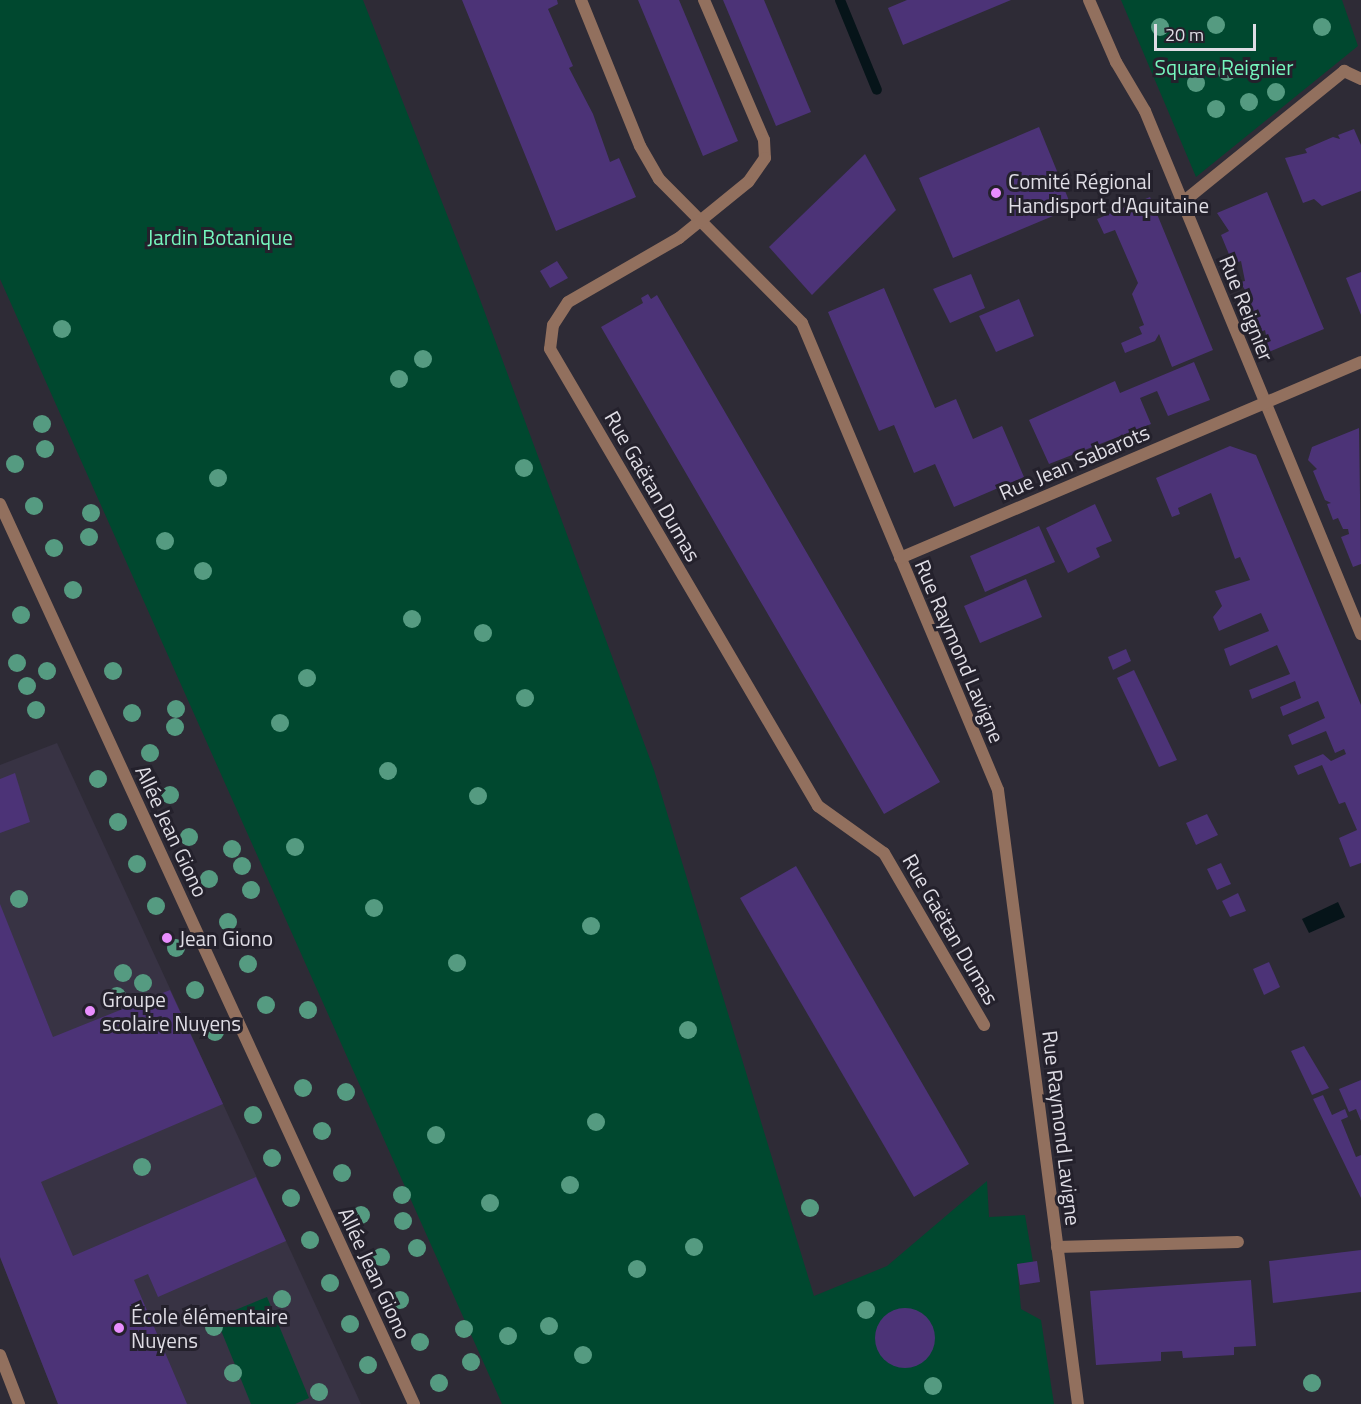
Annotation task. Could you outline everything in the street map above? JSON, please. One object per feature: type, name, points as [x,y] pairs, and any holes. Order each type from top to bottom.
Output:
[{"type":"street","name":"Rue Raymond Lavigne","points":[[581,0],[640,146],[659,179],[802,323],[998,790],[1078,1404]]},
{"type":"street","name":"Rue Gaëtan Dumas","points":[[704,0],[764,140],[765,158],[748,182],[700,218],[679,238],[568,302],[553,325],[550,349],[818,806],[884,853],[984,1025]]},
{"type":"street","name":"Rue Reignier","points":[[1089,0],[1116,62],[1145,111],[1361,634]]},
{"type":"street","points":[[1183,202],[1344,71],[1361,80]]},
{"type":"street","name":"Rue Jean Sabarots","points":[[900,558],[1361,362]]},
{"type":"street","name":"Allée Jean Giono","points":[[0,504],[414,1404]]},
{"type":"street","points":[[1058,1247],[1238,1242]]},
{"type":"street","points":[[0,1355],[19,1404]]},
{"type":"shaded area","name":"Groupe scolaire Nuyens","points":[[57,743],[361,1404],[58,1404],[0,1257],[0,765]]},
{"type":"shaded area","points":[[1338,902],[1345,917],[1309,933],[1302,919]]},
{"type":"green space","name":"Jardin Botanique","points":[[0,0],[363,0],[478,294],[654,770],[814,1296],[887,1266],[987,1181],[989,1217],[1025,1215],[1033,1262],[1017,1264],[1021,1309],[1041,1320],[1054,1404],[502,1404],[0,279]]},
{"type":"green space","name":"Square Reignier","points":[[1121,0],[1342,0],[1358,46],[1196,177]]},
{"type":"green space","points":[[267,1297],[309,1398],[295,1404],[251,1404],[216,1318]]},
{"type":"building","points":[[462,0],[557,0],[558,4],[548,9],[573,66],[569,68],[593,114],[610,162],[619,158],[636,197],[556,231]]},
{"type":"building","points":[[638,0],[679,0],[738,141],[703,156]]},
{"type":"building","points":[[723,0],[764,0],[811,112],[776,126]]},
{"type":"building","points":[[907,0],[1011,0],[903,45],[888,8]]},
{"type":"building","name":"Comité Régional Handisport d'Aquitaine","points":[[1039,127],[1072,208],[953,258],[919,178]]},
{"type":"building","points":[[1354,129],[1361,145],[1361,191],[1322,206],[1314,199],[1303,203],[1285,158],[1307,153],[1305,149],[1333,137],[1340,139],[1338,135]]},
{"type":"building","points":[[865,154],[896,210],[812,295],[769,247]]},
{"type":"building","points":[[1267,192],[1324,329],[1269,352],[1265,330],[1261,332],[1249,302],[1252,301],[1240,282],[1245,281],[1241,261],[1233,264],[1221,235],[1229,231],[1217,213]]},
{"type":"building","points":[[1150,197],[1213,350],[1172,367],[1159,334],[1155,341],[1125,353],[1121,343],[1142,334],[1139,327],[1144,325],[1132,294],[1138,283],[1115,230],[1104,234],[1097,219]]},
{"type":"building","points":[[557,261],[568,278],[550,288],[540,271]]},
{"type":"building","points":[[1361,272],[1361,315],[1346,278]]},
{"type":"building","points":[[971,274],[985,308],[950,323],[933,289]]},
{"type":"building","points":[[884,288],[935,408],[956,399],[973,439],[1002,426],[1024,477],[954,507],[935,464],[914,473],[894,425],[879,431],[828,312]]},
{"type":"building","points":[[648,294],[651,299],[657,295],[940,782],[884,814],[601,327],[643,303],[641,298]]},
{"type":"building","points":[[1019,299],[1034,336],[996,352],[979,316]]},
{"type":"building","points":[[1194,362],[1210,400],[1168,416],[1157,391],[1140,398],[1151,424],[1049,464],[1029,420],[1115,381],[1120,393]]},
{"type":"building","points":[[1359,428],[1361,564],[1353,567],[1341,537],[1349,534],[1348,529],[1343,529],[1338,518],[1333,520],[1327,504],[1331,503],[1325,500],[1313,471],[1317,469],[1308,460],[1312,447]]},
{"type":"building","points":[[1230,446],[1256,455],[1361,705],[1361,863],[1350,867],[1339,838],[1357,830],[1345,802],[1339,804],[1322,765],[1298,775],[1294,766],[1323,754],[1331,761],[1346,754],[1344,749],[1335,753],[1326,731],[1292,745],[1288,735],[1325,718],[1318,701],[1283,716],[1280,707],[1301,698],[1295,681],[1252,699],[1249,690],[1290,674],[1277,645],[1230,666],[1224,649],[1269,631],[1261,613],[1219,631],[1213,617],[1222,606],[1215,591],[1250,580],[1240,557],[1235,559],[1211,493],[1178,508],[1180,514],[1172,517],[1156,478]]},
{"type":"building","points":[[1095,504],[1112,541],[1096,548],[1100,557],[1068,573],[1046,528]]},
{"type":"building","points":[[1039,526],[1055,562],[985,592],[970,556]]},
{"type":"building","points":[[1026,579],[1042,617],[980,643],[964,606]]},
{"type":"building","points":[[1126,649],[1131,661],[1113,670],[1108,657]]},
{"type":"building","points":[[1134,670],[1177,760],[1159,767],[1117,678]]},
{"type":"building","points":[[15,773],[30,822],[0,833],[0,779]]},
{"type":"building","points":[[1207,814],[1218,835],[1196,845],[1186,823]]},
{"type":"building","points":[[1221,863],[1231,884],[1217,890],[1207,869]]},
{"type":"building","points":[[796,866],[969,1164],[914,1197],[740,898]]},
{"type":"building","points":[[1238,893],[1246,911],[1230,917],[1222,901]]},
{"type":"building","points":[[0,904],[53,1037],[170,990],[223,1104],[41,1182],[73,1256],[256,1177],[286,1241],[158,1297],[148,1274],[134,1280],[187,1404],[58,1404],[0,1257]]},
{"type":"building","points":[[1269,962],[1280,987],[1264,995],[1253,969]]},
{"type":"building","points":[[1304,1046],[1329,1088],[1312,1095],[1291,1051]]},
{"type":"building","points":[[1361,1080],[1361,1121],[1356,1109],[1349,1112],[1339,1089]]},
{"type":"building","points":[[1323,1095],[1332,1115],[1345,1109],[1348,1117],[1341,1120],[1356,1157],[1361,1155],[1361,1198],[1313,1099]]},
{"type":"building","points":[[1361,1250],[1361,1292],[1273,1303],[1269,1261]]},
{"type":"building","points":[[1037,1261],[1040,1282],[1020,1285],[1017,1264]]},
{"type":"building","points":[[1251,1280],[1256,1346],[1234,1347],[1234,1355],[1183,1358],[1182,1351],[1161,1352],[1161,1361],[1096,1365],[1090,1291]]},
{"type":"building","points":[[899,1308],[911,1308],[922,1313],[930,1321],[935,1338],[933,1350],[922,1363],[911,1368],[899,1368],[888,1363],[880,1355],[875,1344],[875,1332],[880,1321],[888,1313]]},
{"type":"waterway","points":[[840,0],[877,90]]},
{"type":"place","name":"Comité Régional Handisport d'Aquitaine","points":[[996,193]]},
{"type":"place","name":"Jean Giono","points":[[167,938]]},
{"type":"place","name":"Groupe scolaire Nuyens","points":[[90,1011]]},
{"type":"place","name":"École élémentaire Nuyens","points":[[119,1328]]}]
